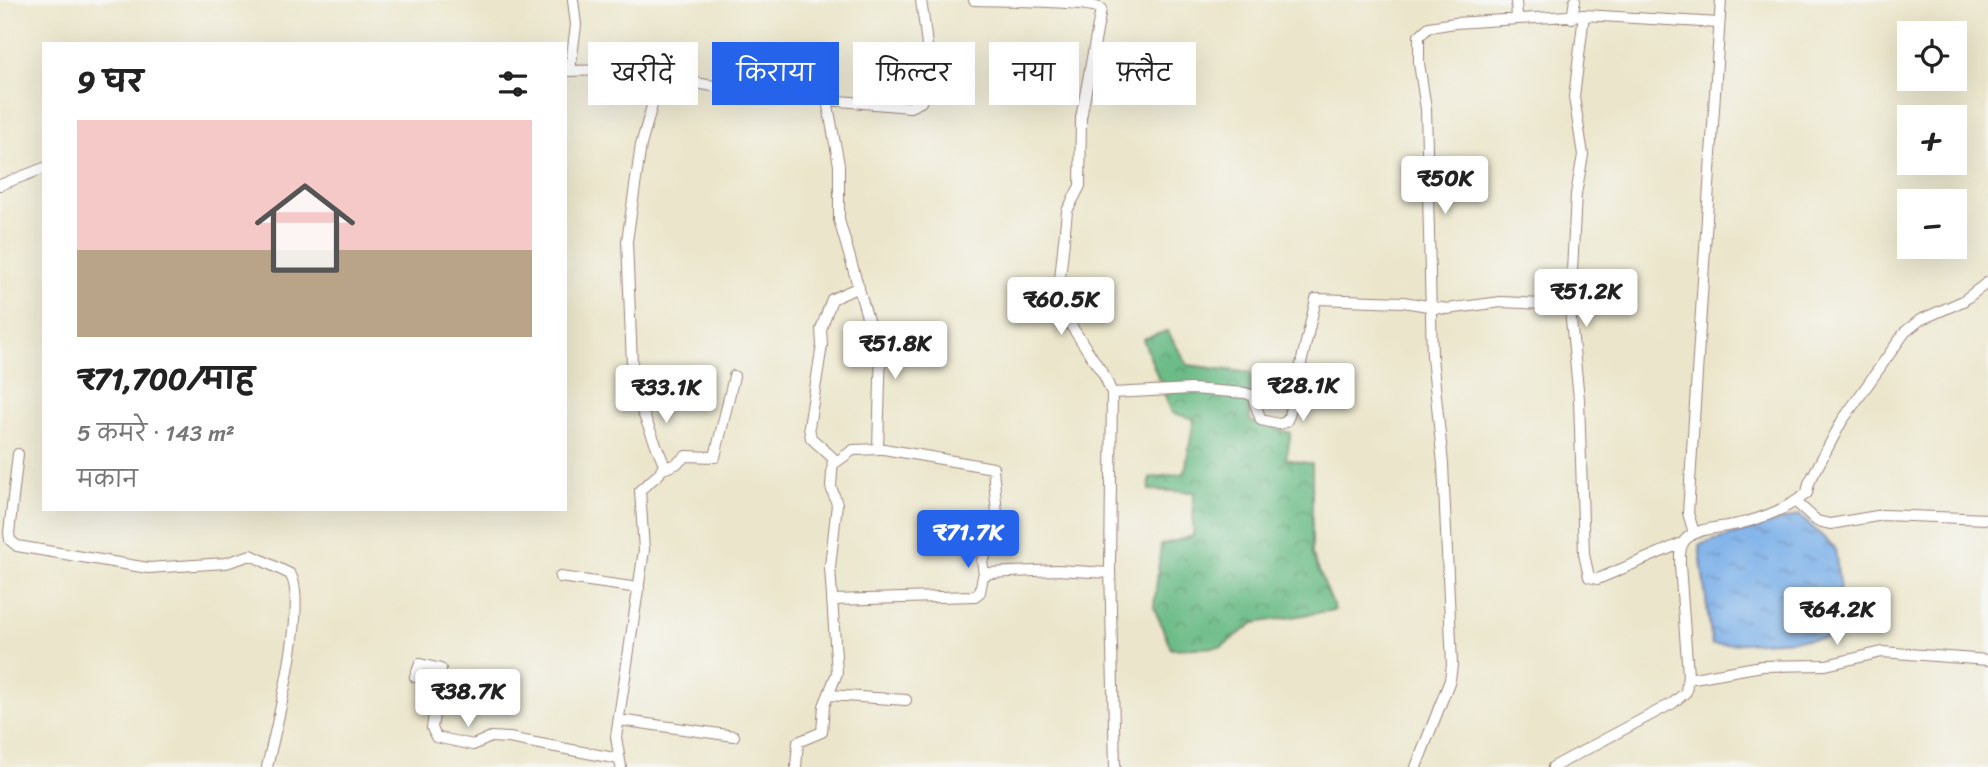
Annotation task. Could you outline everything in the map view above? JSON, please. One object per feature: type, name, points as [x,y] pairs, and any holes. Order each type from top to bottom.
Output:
[{"type":"street","points":[[573,0],[576,25],[568,71],[588,71]]},
{"type":"street","points":[[839,101],[903,107],[921,102],[927,48],[921,0]]},
{"type":"street","points":[[974,0],[1078,1],[1096,5],[1101,12],[1081,118],[1080,186],[1067,211],[1058,303],[1112,393],[1110,573],[1115,767]]},
{"type":"street","points":[[1516,0],[1517,19]]},
{"type":"street","points":[[1572,18],[1575,0]]},
{"type":"street","points":[[1694,533],[1688,513],[1721,0]]},
{"type":"street","points":[[1584,15],[1574,97],[1583,145],[1576,194],[1570,310],[1580,411],[1584,554],[1589,577],[1598,579],[1682,543],[1694,533],[1740,524],[1797,502],[1807,493],[1809,483],[1842,421],[1905,332],[1920,320],[1964,301],[1988,282]]},
{"type":"street","points":[[1416,767],[1451,677],[1443,464],[1430,309],[1426,109],[1419,63],[1419,36],[1429,27],[1584,15],[1720,23]]},
{"type":"street","points":[[652,105],[641,145],[627,241],[633,389],[662,456],[663,469]]},
{"type":"street","points":[[828,105],[839,165],[839,220],[873,336],[882,349],[880,449]]},
{"type":"street","points":[[0,185],[42,169]]},
{"type":"street","points":[[1112,393],[1192,389],[1245,393],[1252,395],[1261,420],[1279,424],[1286,422],[1289,416],[1311,330],[1314,300],[1323,297],[1382,301],[1447,310],[1501,302],[1543,304],[1549,300],[1555,282],[1572,282]]},
{"type":"street","points":[[796,767],[798,742],[822,732],[824,706],[836,680],[838,665],[830,567],[837,507],[831,487],[835,463],[829,452],[811,438],[809,427],[822,345],[821,329],[832,299],[859,287]]},
{"type":"street","points":[[415,677],[420,664],[441,669],[432,728],[436,737],[473,745],[491,737],[509,738],[620,763],[616,745],[644,540],[640,490],[663,469],[686,456],[715,457],[734,376]]},
{"type":"street","points":[[832,600],[975,596],[980,592],[984,575],[982,560],[999,536],[993,468],[880,449],[853,450],[835,463]]},
{"type":"street","points":[[18,454],[5,540],[21,547],[148,568],[226,563],[251,555],[287,571],[293,577],[297,594],[290,663],[267,767]]},
{"type":"street","points":[[1797,502],[1811,517],[1825,524],[1883,515],[1988,519]]},
{"type":"street","points":[[1553,767],[1673,703],[1686,692],[1688,678],[1681,597],[1682,543]]},
{"type":"street","points":[[984,575],[1056,570],[1110,573]]},
{"type":"street","points":[[560,577],[639,588]]},
{"type":"street","points":[[1688,678],[1762,666],[1826,665],[1882,652],[1988,660]]},
{"type":"street","points":[[829,695],[906,701]]},
{"type":"street","points":[[619,720],[734,736]]},
{"type":"green space","points":[[1167,331],[1188,365],[1251,373],[1250,421],[1291,433],[1286,459],[1312,464],[1312,554],[1335,610],[1254,623],[1221,647],[1171,649],[1154,607],[1161,545],[1193,536],[1194,492],[1149,490],[1150,478],[1185,473],[1194,419],[1172,413],[1143,339]]},
{"type":"water","points":[[1799,515],[1835,548],[1844,627],[1827,638],[1712,645],[1699,545]]}]
